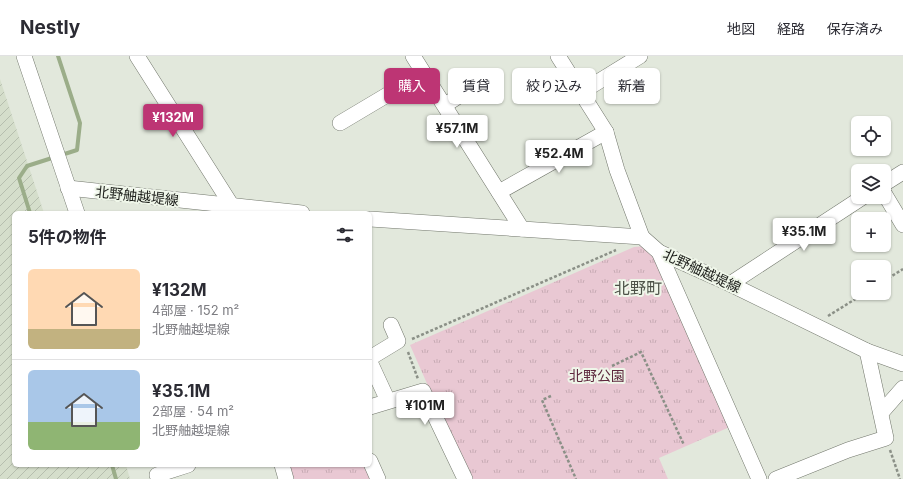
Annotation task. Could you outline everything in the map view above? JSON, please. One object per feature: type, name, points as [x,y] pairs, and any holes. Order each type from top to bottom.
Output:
[{"type":"street","points":[[24,56],[76,211]]},
{"type":"street","points":[[137,56],[232,206]]},
{"type":"street","points":[[414,56],[421,68]]},
{"type":"street","points":[[558,56],[565,68]]},
{"type":"street","points":[[596,83],[640,56]]},
{"type":"street","points":[[340,123],[384,97]]},
{"type":"street","points":[[440,97],[522,229]]},
{"type":"street","points":[[372,219],[642,238],[617,170],[606,132],[587,104]]},
{"type":"street","points":[[499,192],[606,132]]},
{"type":"street","points":[[891,180],[903,172]]},
{"type":"street","name":"北野舳越堤線","points":[[68,188],[267,211]]},
{"type":"street","points":[[193,211],[212,204]]},
{"type":"street","points":[[730,284],[852,204]]},
{"type":"street","points":[[891,204],[903,225]]},
{"type":"street","name":"北野舳越堤線","points":[[642,238],[660,252],[730,284],[867,351],[903,364]]},
{"type":"street","points":[[660,252],[759,479]]},
{"type":"street","points":[[372,357],[398,341],[391,325]]},
{"type":"street","points":[[776,479],[848,450],[886,438],[867,351]]},
{"type":"street","points":[[372,366],[388,401]]},
{"type":"street","points":[[881,413],[903,388]]},
{"type":"street","points":[[372,406],[423,391],[465,479]]},
{"type":"street","points":[[372,465],[378,479]]},
{"type":"street","points":[[156,473],[180,467]]},
{"type":"street","points":[[283,467],[286,479]]},
{"type":"path","points":[[411,339],[642,238]]},
{"type":"path","points":[[891,277],[903,269]]},
{"type":"path","points":[[814,325],[854,300]]},
{"type":"path","points":[[406,349],[423,391]]},
{"type":"path","points":[[612,366],[641,352],[684,445]]},
{"type":"path","points":[[551,396],[542,400],[576,479]]},
{"type":"path","points":[[886,438],[900,479]]},
{"type":"shaded area","points":[[0,79],[43,211],[12,211],[12,467],[127,467],[130,479],[0,479]]},
{"type":"green space","name":"北野公園","points":[[646,246],[656,257],[732,426],[659,458],[668,479],[469,479],[410,345],[634,247]]},
{"type":"green space","points":[[287,467],[367,467],[372,479],[291,479]]},
{"type":"waterway","points":[[29,211],[19,178],[27,166],[77,150],[80,123],[58,56]]},
{"type":"waterway","points":[[113,467],[116,479]]},
{"type":"district","name":"北野町","points":[[638,288]]}]
